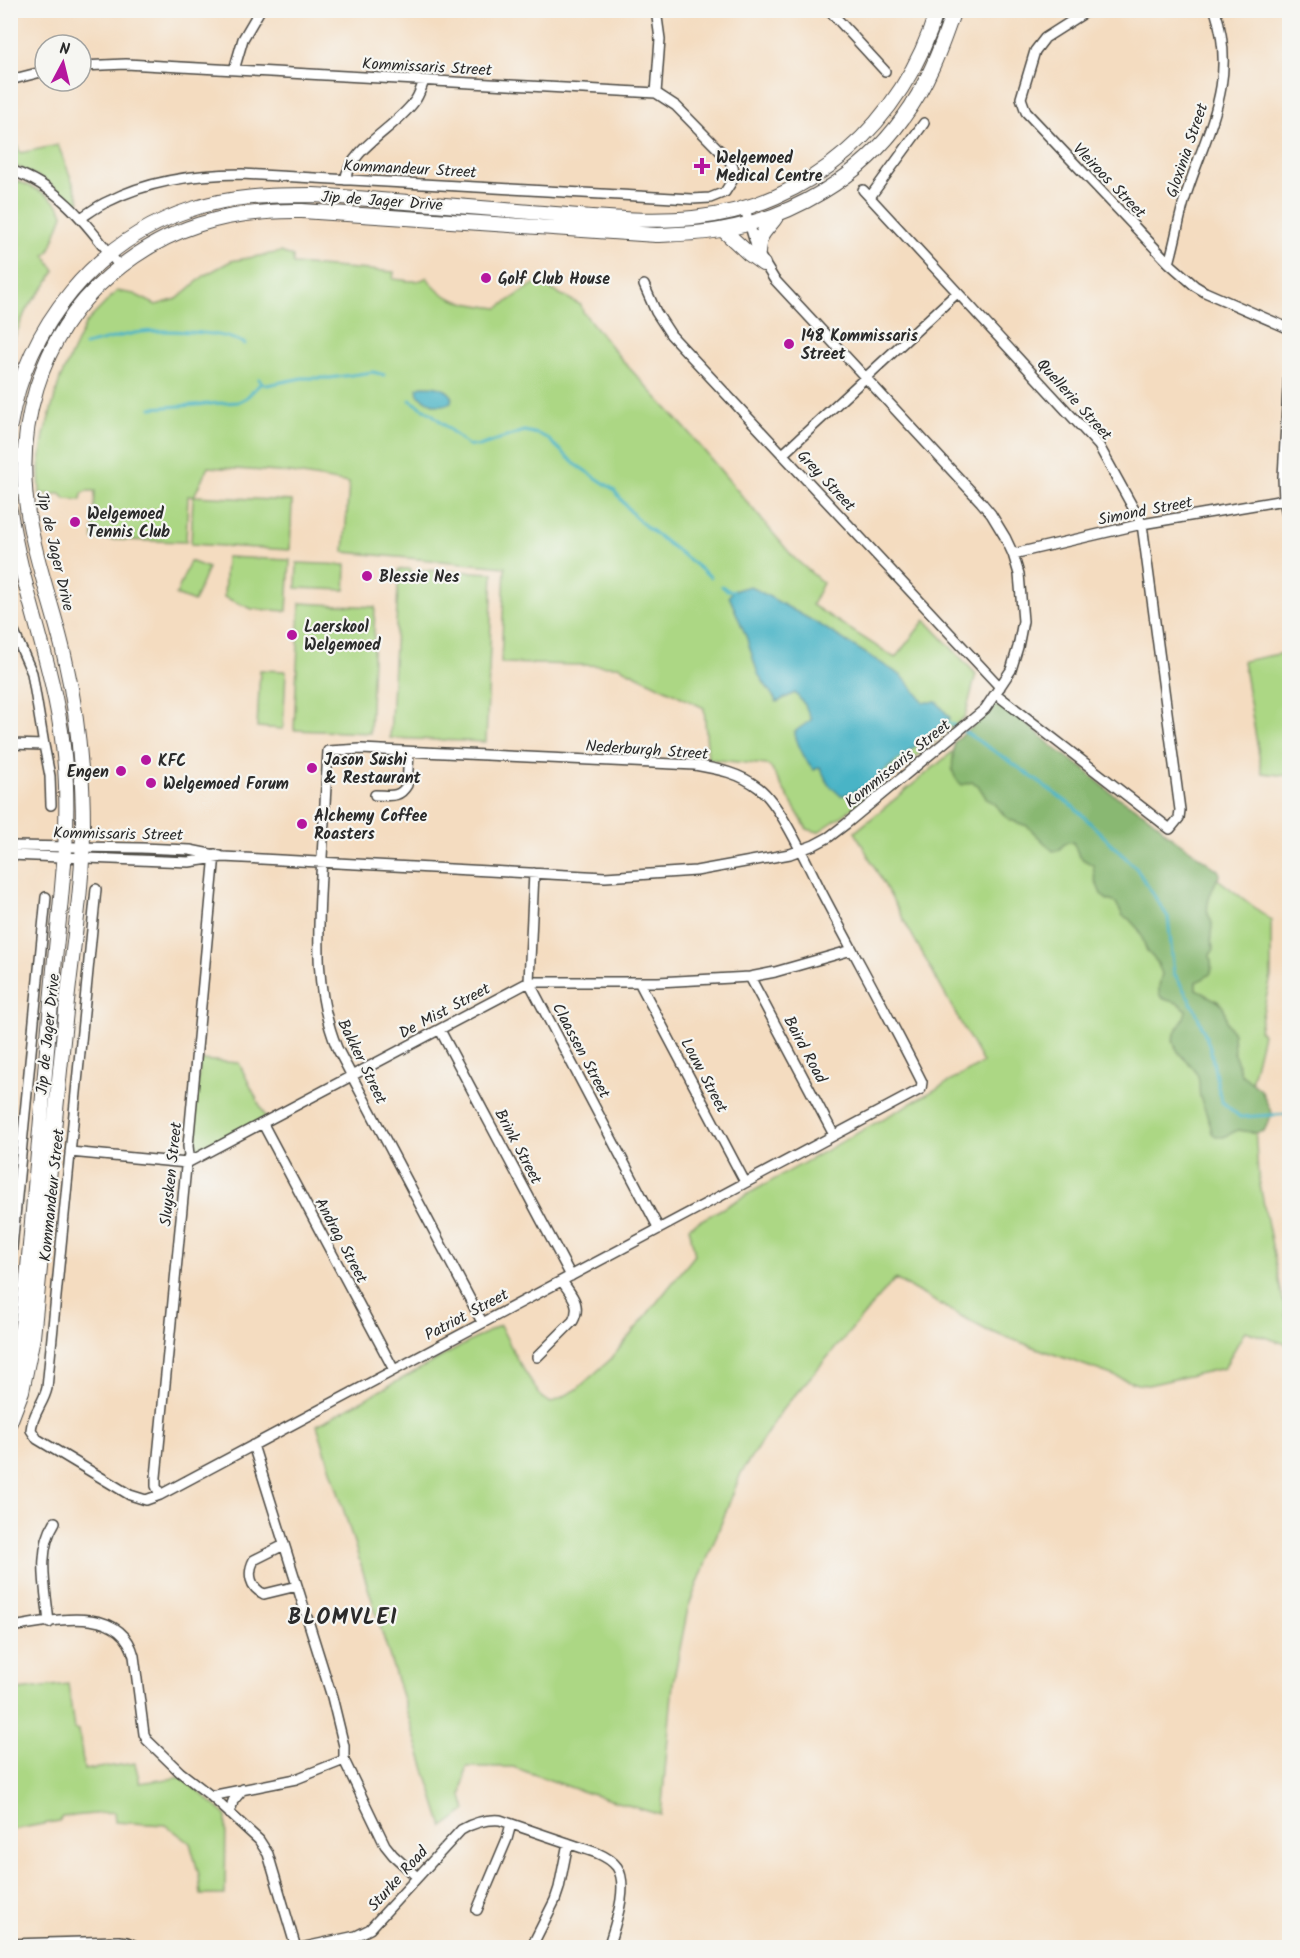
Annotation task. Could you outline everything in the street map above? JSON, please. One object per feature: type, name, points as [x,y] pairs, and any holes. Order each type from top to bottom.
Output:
[{"type":"main road","name":"Jip de Jager Drive","points":[[10,425],[22,378],[36,344],[50,319],[82,279],[110,254],[132,237],[176,215],[218,202],[257,196],[313,195],[571,215],[658,219],[692,218],[745,209],[784,194],[814,178],[865,136],[888,109],[904,84],[932,27],[937,10]]},
{"type":"main road","name":"Jip de Jager Drive","points":[[10,1422],[22,1391],[33,1337],[82,852],[81,760],[73,698],[65,658],[32,537],[23,461],[27,422],[38,383],[48,357],[69,320],[93,291],[120,267],[155,243],[202,222],[234,215],[276,210],[621,233],[679,234],[723,230],[749,224],[799,205],[843,179],[883,142],[908,111],[932,69],[954,10]]},
{"type":"main road","points":[[723,230],[749,254],[761,258],[760,236],[778,213]]},
{"type":"main road","points":[[11,515],[19,556],[44,647]]},
{"type":"main road","points":[[32,537],[27,542],[25,552],[42,617],[44,647]]},
{"type":"main road","name":"Jip de Jager Drive","points":[[10,1386],[22,1325],[28,1268],[64,852],[66,795],[64,747],[44,647]]},
{"type":"street","points":[[234,70],[243,39],[260,10]]},
{"type":"street","points":[[656,10],[660,39],[656,93]]},
{"type":"street","points":[[829,10],[885,71]]},
{"type":"street","name":"Vleiroos Street","points":[[1089,10],[1039,44],[1022,91],[1022,105],[1038,126],[1169,263],[1195,286],[1290,329]]},
{"type":"street","name":"Gloxinia Street","points":[[1169,263],[1185,196],[1219,102],[1224,55],[1215,10]]},
{"type":"street","name":"Kommissaris Street","points":[[93,65],[126,64],[656,93]]},
{"type":"street","points":[[10,80],[33,74]]},
{"type":"street","points":[[345,180],[352,162],[410,108],[424,81]]},
{"type":"street","name":"Kommandeur Street","points":[[81,218],[110,200],[155,184],[214,174],[692,199],[710,198],[721,194],[728,188],[734,175],[733,166],[676,106],[656,93]]},
{"type":"street","points":[[870,197],[924,123]]},
{"type":"street","points":[[10,170],[27,175],[61,198],[81,218],[120,267]]},
{"type":"street","name":"Quellerie Street","points":[[863,190],[1099,446],[1142,524],[1180,810],[1179,818],[1170,829]]},
{"type":"street","name":"Kommissaris Street","points":[[10,855],[190,850],[218,857],[605,877],[696,871],[800,851],[829,837],[963,729],[985,709],[998,691],[1011,670],[1018,646],[1023,621],[1022,596],[1013,554],[999,526],[981,502],[774,279],[761,258],[745,209]]},
{"type":"street","name":"Grey Street","points":[[644,285],[656,312],[671,335],[783,454],[998,691],[1170,829]]},
{"type":"street","points":[[783,454],[957,293]]},
{"type":"street","points":[[1290,352],[1283,477],[1284,500],[1290,530]]},
{"type":"street","name":"Simond Street","points":[[1013,554],[1142,524],[1284,500]]},
{"type":"street","points":[[10,624],[32,674],[50,776],[51,805]]},
{"type":"street","points":[[10,744],[44,745]]},
{"type":"street","name":"Nederburgh Street","points":[[328,751],[362,749],[695,765],[723,770],[740,777],[759,788],[768,797],[800,851],[917,1072],[922,1082],[921,1089]]},
{"type":"street","name":"Bakker Street","points":[[328,751],[318,934],[318,967],[328,1027],[482,1323]]},
{"type":"street","points":[[375,795],[396,795],[405,790],[409,752]]},
{"type":"street","name":"Kommissaris Street","points":[[10,846],[64,852]]},
{"type":"street","name":"Sluysken Street","points":[[160,1495],[156,1486],[156,1477],[218,857]]},
{"type":"street","points":[[529,982],[534,873]]},
{"type":"street","name":"Kommandeur Street","points":[[31,1430],[33,1418],[44,1400],[47,1388],[96,889]]},
{"type":"street","name":"Kommandeur Street","points":[[10,1268],[46,897]]},
{"type":"street","name":"De Mist Street","points":[[187,1163],[529,982],[639,982],[750,977],[852,950]]},
{"type":"street","name":"Baird Road","points":[[750,977],[834,1135]]},
{"type":"street","name":"Claassen Street","points":[[529,982],[659,1229]]},
{"type":"street","name":"Louw Street","points":[[639,982],[745,1182]]},
{"type":"street","name":"Brink Street","points":[[440,1030],[566,1278],[576,1304],[573,1321],[537,1357]]},
{"type":"street","name":"Patriot Street","points":[[31,1430],[37,1439],[135,1498],[146,1500],[160,1495],[921,1089]]},
{"type":"street","name":"Andrag Street","points":[[263,1124],[394,1370]]},
{"type":"street","points":[[70,1152],[187,1163]]},
{"type":"street","points":[[253,1445],[332,1697],[344,1746],[344,1760],[385,1845],[417,1876]]},
{"type":"street","points":[[49,1623],[44,1554],[47,1536],[55,1522]]},
{"type":"street","points":[[284,1545],[254,1560],[250,1575],[252,1582],[254,1588],[264,1593],[297,1586]]},
{"type":"street","points":[[10,1627],[83,1619],[111,1626],[123,1635],[134,1656],[144,1734],[147,1740],[180,1772],[211,1796],[259,1840],[264,1847],[298,1947]]},
{"type":"street","points":[[211,1796],[296,1779],[344,1760]]},
{"type":"street","points":[[230,1814],[233,1802],[243,1789]]},
{"type":"street","name":"Sturke Road","points":[[298,1947],[356,1936],[365,1932],[375,1925],[461,1830],[493,1819],[511,1824]]},
{"type":"street","points":[[477,1910],[511,1824],[607,1858],[616,1866],[620,1872],[622,1892],[608,1947]]},
{"type":"street","points":[[531,1947],[555,1900],[568,1843]]},
{"type":"street","points":[[10,1944],[118,1941],[140,1947]]},
{"type":"green space","points":[[11,129],[20,153],[58,145],[80,201],[75,204],[45,180],[11,164]]},
{"type":"green space","points":[[11,179],[49,197],[60,208],[63,215],[49,252],[45,255],[55,271],[27,308],[11,346]]},
{"type":"green space","points":[[281,252],[293,257],[293,264],[394,272],[393,279],[406,281],[427,277],[433,286],[449,297],[478,305],[498,308],[537,282],[581,305],[583,312],[622,360],[685,428],[794,558],[823,583],[812,605],[895,658],[925,620],[976,674],[965,717],[845,814],[818,832],[807,829],[771,768],[767,765],[708,759],[704,708],[618,666],[501,663],[505,567],[344,552],[349,483],[291,473],[208,467],[194,496],[292,501],[290,550],[191,544],[193,496],[188,496],[186,542],[93,539],[95,491],[86,491],[82,494],[81,500],[65,499],[61,494],[40,494],[39,468],[44,435],[60,379],[86,323],[117,291],[134,294],[156,305],[177,299],[205,275],[231,261]]},
{"type":"green space","points":[[226,557],[290,560],[287,611],[252,609],[224,597]]},
{"type":"green space","points":[[190,561],[208,568],[194,602],[176,595]]},
{"type":"green space","points":[[297,563],[346,565],[345,590],[296,588]]},
{"type":"green space","points":[[399,569],[411,569],[411,574],[421,574],[422,570],[493,573],[486,742],[390,738]]},
{"type":"green space","points":[[300,603],[375,607],[370,733],[294,730]]},
{"type":"green space","points":[[1290,652],[1289,776],[1262,773],[1243,661]]},
{"type":"green space","points":[[260,670],[286,671],[283,729],[257,727]]},
{"type":"green space","points":[[997,705],[1017,715],[1111,793],[1144,813],[1166,833],[1218,870],[1220,874],[1211,893],[1207,909],[1212,923],[1211,940],[1214,949],[1210,955],[1212,970],[1209,975],[1196,982],[1196,989],[1219,1002],[1224,1008],[1227,1023],[1233,1033],[1234,1052],[1241,1074],[1261,1090],[1272,1114],[1264,1131],[1256,1133],[1238,1130],[1222,1137],[1212,1133],[1200,1097],[1197,1074],[1178,1051],[1173,1040],[1186,1010],[1176,1002],[1161,997],[1159,985],[1162,974],[1157,962],[1147,951],[1139,930],[1123,916],[1116,903],[1101,894],[1095,880],[1093,865],[1079,856],[1073,842],[1066,842],[1059,850],[1053,851],[1027,826],[1010,820],[1004,815],[995,804],[986,798],[978,785],[972,782],[962,785],[957,780],[952,765],[954,742],[975,725],[990,708]]},
{"type":"green space","points":[[1001,712],[1271,920],[1271,977],[1259,1030],[1263,1034],[1252,1079],[1258,1175],[1289,1331],[1289,1345],[1245,1331],[1224,1368],[1148,1385],[1137,1384],[986,1330],[895,1279],[782,1410],[741,1473],[688,1608],[673,1683],[661,1815],[584,1792],[513,1767],[466,1767],[462,1796],[466,1811],[443,1827],[317,1425],[500,1325],[518,1361],[542,1398],[551,1403],[576,1390],[611,1359],[695,1255],[689,1227],[983,1063],[855,832]]},
{"type":"green space","points":[[200,1060],[239,1063],[266,1118],[201,1151],[196,1150],[192,1143]]},
{"type":"green space","points":[[68,1684],[74,1729],[79,1730],[84,1770],[135,1763],[140,1783],[182,1777],[226,1815],[225,1895],[201,1895],[199,1875],[190,1843],[166,1825],[115,1822],[114,1812],[62,1817],[59,1821],[11,1830],[10,1691]]},
{"type":"water","points":[[422,386],[446,390],[452,396],[451,402],[438,405],[430,402],[418,395],[417,388]]},
{"type":"water","points":[[750,586],[820,625],[902,676],[924,702],[937,702],[950,718],[863,788],[841,796],[828,784],[820,767],[814,770],[810,766],[798,743],[794,732],[811,720],[805,705],[795,693],[777,702],[758,674],[746,636],[729,596],[733,591]]},
{"type":"waterway","points":[[85,345],[135,333],[160,331],[223,336],[245,344]]},
{"type":"waterway","points":[[259,379],[261,383],[267,385],[302,378],[330,378],[373,372],[384,375]]},
{"type":"waterway","points":[[151,408],[238,402],[246,398],[261,383]]},
{"type":"waterway","points":[[410,400],[432,414],[467,445],[479,446],[524,431],[547,438],[575,464],[613,489],[635,517],[711,577]]},
{"type":"waterway","points":[[722,586],[733,591]]},
{"type":"waterway","points":[[946,721],[958,728]]},
{"type":"waterway","points":[[963,731],[1074,807],[1136,868],[1168,917],[1174,973],[1195,1009],[1210,1047],[1221,1101],[1240,1117],[1290,1114]]},
{"type":"place","name":"Welgemoed Medical Centre","points":[[702,166]]},
{"type":"place","name":"Golf Club House","points":[[486,278]]},
{"type":"place","name":"148 Kommissaris Street","points":[[789,344]]},
{"type":"place","name":"Welgemoed Tennis Club","points":[[75,522]]},
{"type":"place","name":"Blessie Nes","points":[[367,576]]},
{"type":"place","name":"Laerskool Welgemoed","points":[[292,635]]},
{"type":"place","name":"KFC","points":[[146,760]]},
{"type":"place","name":"Jason Sushi & Restaurant","points":[[312,768]]},
{"type":"place","name":"Engen","points":[[121,771]]},
{"type":"place","name":"Welgemoed Forum","points":[[151,783]]},
{"type":"place","name":"Alchemy Coffee Roasters","points":[[302,824]]},
{"type":"district","name":"BLOMVLEI","points":[[343,1616]]}]
